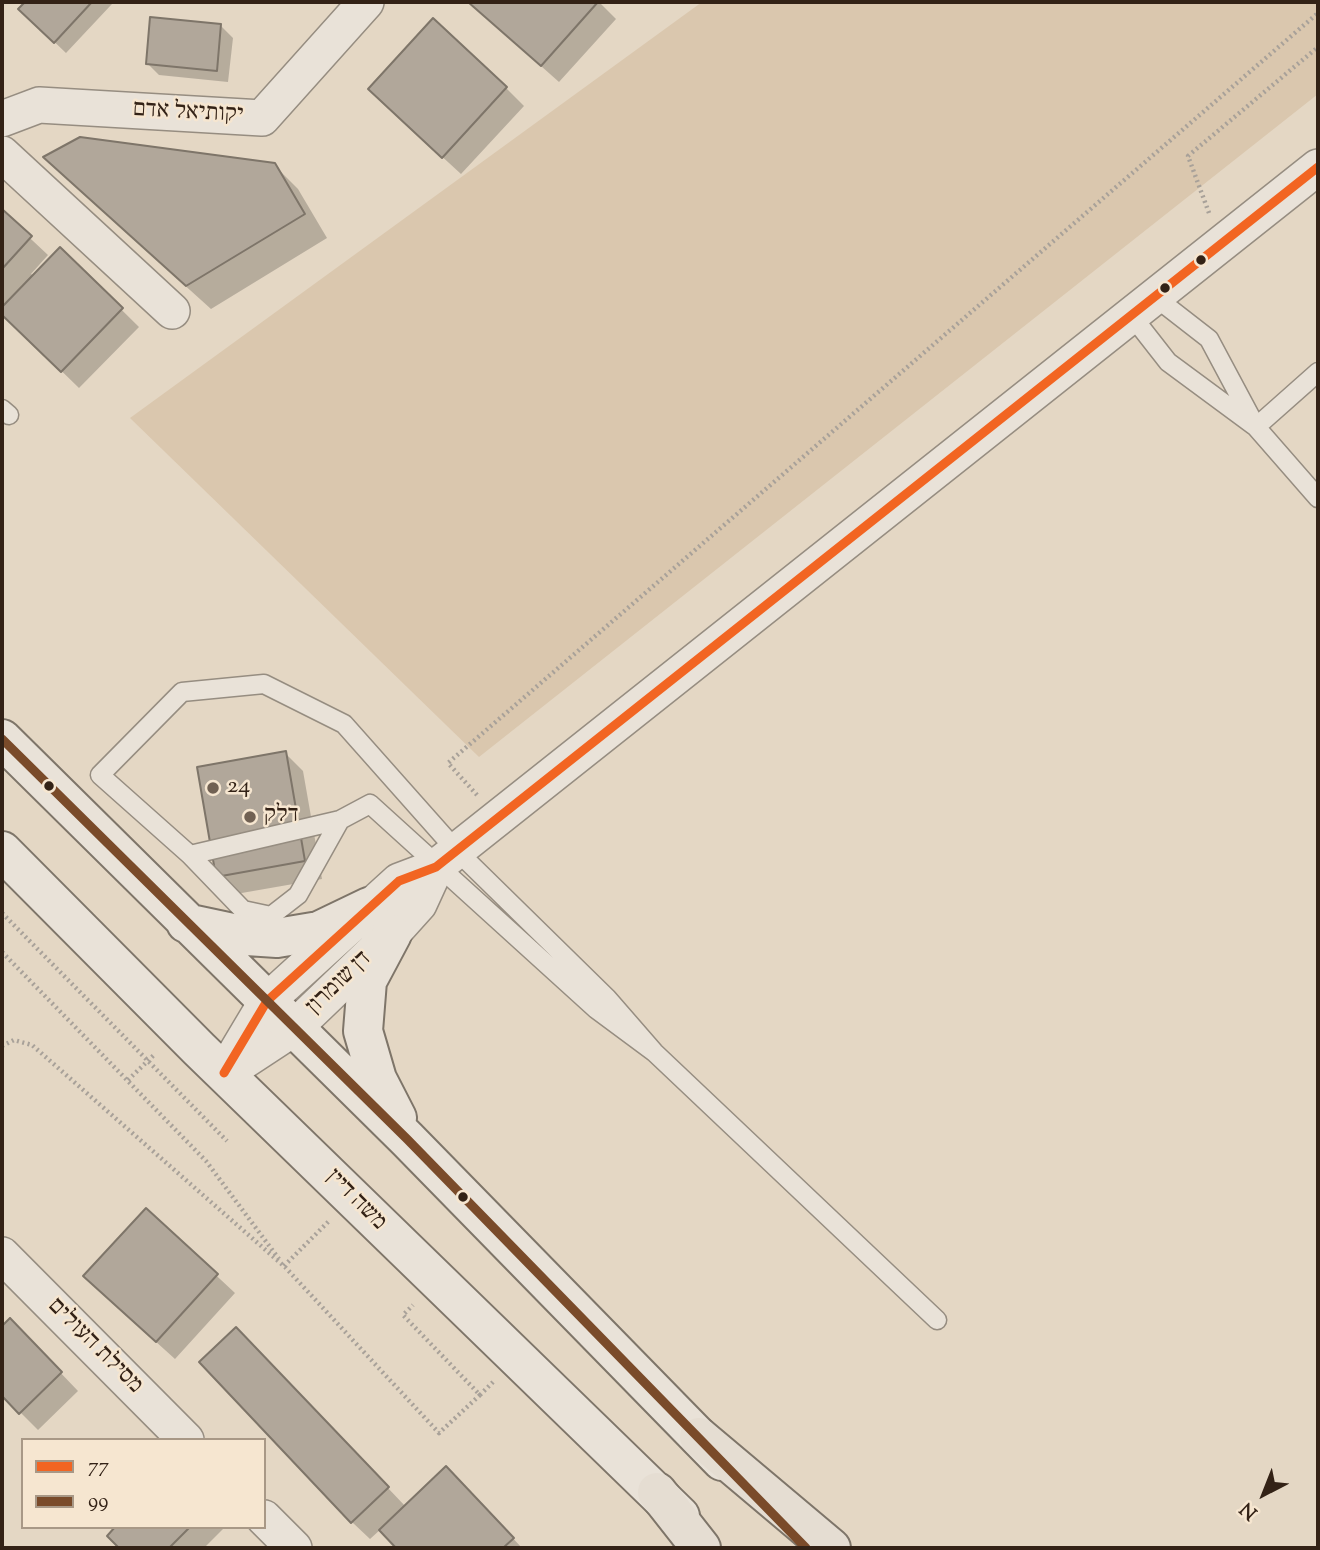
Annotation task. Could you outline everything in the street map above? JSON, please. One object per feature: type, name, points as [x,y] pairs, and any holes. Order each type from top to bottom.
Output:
[{"type":"highway","points":[[699,1437],[831,1548]]},
{"type":"highway","points":[[657,1492],[701,1548]]},
{"type":"main road","points":[[2,740],[407,1139],[806,1548]]},
{"type":"main road","name":"משה דיין","points":[[2,851],[351,1198],[657,1492],[710,1548]]},
{"type":"main road","points":[[186,923],[247,936],[277,938],[380,921],[367,981],[363,1031],[377,1079],[407,1139]]},
{"type":"street","name":"יקותיאל אדם","points":[[2,119],[39,105],[262,118],[366,2]]},
{"type":"street","points":[[2,154],[172,311]]},
{"type":"street","name":"דן שומרון","points":[[225,1073],[294,1028],[380,921],[399,881],[446,858],[1318,167]]},
{"type":"street","name":"דן שומרון","points":[[225,1073],[267,1001],[380,921]]},
{"type":"street","name":"מסילת העולים","points":[[2,1255],[184,1438]]},
{"type":"street","points":[[266,1520],[294,1548]]},
{"type":"lane","points":[[1143,307],[1209,339],[1256,427]]},
{"type":"lane","points":[[1143,307],[1168,362],[1256,427],[1318,498]]},
{"type":"lane","points":[[1256,427],[1318,372]]},
{"type":"lane","points":[[340,820],[298,895],[271,916],[243,910],[190,855],[100,775],[182,692],[264,684],[344,723],[446,858],[596,1009],[654,1052]]},
{"type":"lane","points":[[190,855],[340,820],[370,804],[446,858],[607,998],[654,1052],[937,1320]]},
{"type":"path","points":[[496,817],[448,763],[1318,13]]},
{"type":"path","points":[[1220,245],[1188,156],[1318,47]]},
{"type":"path","points":[[2,913],[227,1141]]},
{"type":"path","points":[[2,952],[206,1161],[285,1267]]},
{"type":"path","points":[[2,1046],[14,1040],[32,1045],[285,1267],[439,1433],[480,1395],[403,1315],[437,1282]]},
{"type":"path","points":[[285,1267],[351,1198]]},
{"type":"shaded area","points":[[702,2],[1318,2],[1318,94],[479,757],[130,418]]},
{"type":"building","points":[[25,2],[92,2],[54,43],[18,9]]},
{"type":"building","points":[[468,2],[598,2],[541,66]]},
{"type":"building","points":[[150,17],[221,24],[217,71],[146,64]]},
{"type":"building","points":[[433,18],[507,87],[442,158],[368,89]]},
{"type":"building","points":[[80,137],[275,163],[305,214],[186,286],[43,157]]},
{"type":"building","points":[[2,209],[32,236],[2,269]]},
{"type":"building","points":[[60,247],[123,308],[61,372],[2,315],[2,307]]},
{"type":"building","points":[[286,751],[305,861],[216,877],[197,767]]},
{"type":"building","points":[[146,1208],[218,1274],[156,1342],[83,1276]]},
{"type":"building","points":[[10,1318],[62,1372],[19,1414],[2,1396],[2,1326]]},
{"type":"building","points":[[236,1327],[389,1487],[351,1523],[199,1362]]},
{"type":"building","points":[[446,1466],[514,1538],[503,1548],[396,1548],[379,1530]]},
{"type":"building","points":[[113,1529],[188,1529],[169,1548],[119,1548],[107,1536]]},
{"type":"transit line","name":"77","points":[[224,1073],[267,1001],[399,881],[436,867],[1318,167]]},
{"type":"transit line","name":"99","points":[[2,739],[407,1139],[806,1548]]},
{"type":"place","name":"24","points":[[213,788]]},
{"type":"place","name":"דלק","points":[[250,817]]}]
